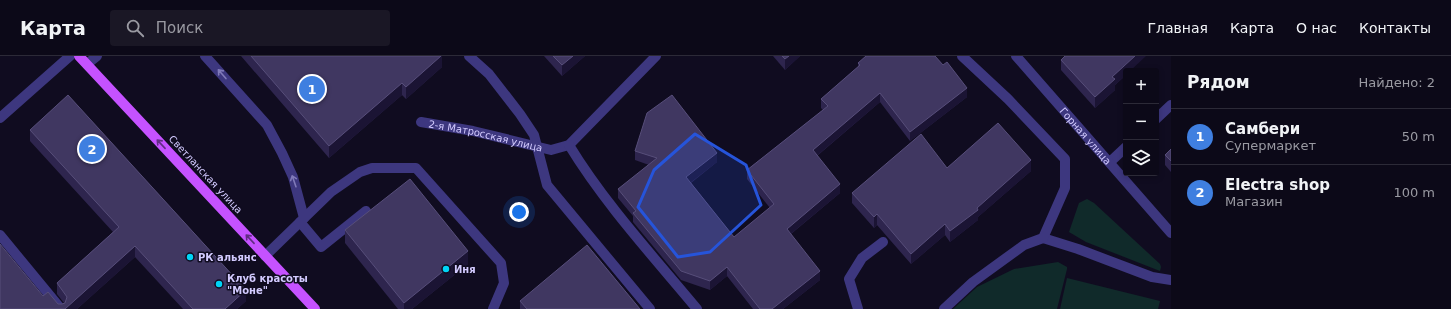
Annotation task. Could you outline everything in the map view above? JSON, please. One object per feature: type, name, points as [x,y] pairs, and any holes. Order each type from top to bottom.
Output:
[{"type":"main road","name":"Светланская улица","points":[[79,56],[265,256],[310,308]]},
{"type":"street","points":[[0,118],[70,56]]},
{"type":"street","points":[[87,64],[97,56]]},
{"type":"street","points":[[205,56],[267,125],[293,177],[302,220],[321,247],[366,211]]},
{"type":"street","points":[[469,56],[489,74],[520,114],[534,136],[547,184],[650,309]]},
{"type":"street","points":[[656,56],[569,145],[617,212],[697,309]]},
{"type":"street","points":[[962,56],[1008,99],[1064,159],[1065,188],[1043,238]]},
{"type":"street","name":"Горная улица","points":[[1016,56],[1171,233]]},
{"type":"street","points":[[1159,116],[1171,105]]},
{"type":"street","name":"2-я Матросская улица","points":[[421,122],[473,131],[551,150],[569,145]]},
{"type":"street","points":[[1110,162],[1123,150]]},
{"type":"street","points":[[265,256],[332,192],[360,172],[372,168],[416,168],[500,263],[504,283],[493,309]]},
{"type":"street","points":[[0,235],[60,309]]},
{"type":"street","points":[[944,309],[973,282],[1024,245],[1043,238],[1078,249],[1152,277],[1171,280]]},
{"type":"street","points":[[858,309],[849,279],[862,258],[883,242]]},
{"type":"highlighted area","points":[[695,134],[746,165],[761,205],[710,252],[678,257],[638,207],[654,170]]},
{"type":"green space","points":[[1087,199],[1094,203],[1160,264],[1160,271],[1086,242],[1069,232],[1079,203]]},
{"type":"green space","points":[[1058,262],[1067,267],[1067,269],[1057,309],[953,309],[977,287],[1014,269]]},
{"type":"green space","points":[[1067,278],[1160,301],[1158,309],[1060,309]]},
{"type":"building","points":[[251,56],[441,56],[406,87],[402,83],[329,146]]},
{"type":"building","points":[[553,56],[573,56],[562,65]]},
{"type":"building","points":[[782,56],[789,56],[785,59]]},
{"type":"building","points":[[866,56],[935,56],[943,65],[947,62],[967,88],[910,132],[880,93],[813,150],[840,184],[787,229],[820,271],[772,309],[760,309],[727,267],[710,281],[681,271],[633,213],[636,211],[618,189],[657,158],[635,151],[647,113],[672,95],[717,153],[686,177],[734,237],[774,204],[747,170],[828,106],[821,99],[860,65],[858,63]]},
{"type":"building","points":[[1065,56],[1135,56],[1112,77],[1115,79],[1095,97],[1061,60]]},
{"type":"building","points":[[68,95],[246,290],[225,309],[193,309],[135,246],[65,309],[0,309],[0,244],[43,296],[48,292],[58,304],[62,304],[65,303],[67,297],[57,283],[119,227],[30,130]]},
{"type":"building","points":[[998,123],[1031,160],[977,208],[978,210],[950,231],[945,224],[911,254],[877,214],[874,217],[852,193],[921,134],[947,168]]},
{"type":"building","points":[[1171,149],[1171,161],[1165,155]]},
{"type":"building","points":[[410,179],[468,251],[404,303],[345,230]]},
{"type":"building","points":[[587,245],[640,309],[527,309],[520,301]]},
{"type":"place","name":"Самбери","points":[[312,89]]},
{"type":"place","name":"Electra shop","points":[[92,149]]},
{"type":"place","name":"РК альянс","points":[[190,257]]},
{"type":"place","name":"Иня","points":[[446,269]]},
{"type":"place","name":"Клуб красоты \"Моне\"","points":[[219,284]]}]
